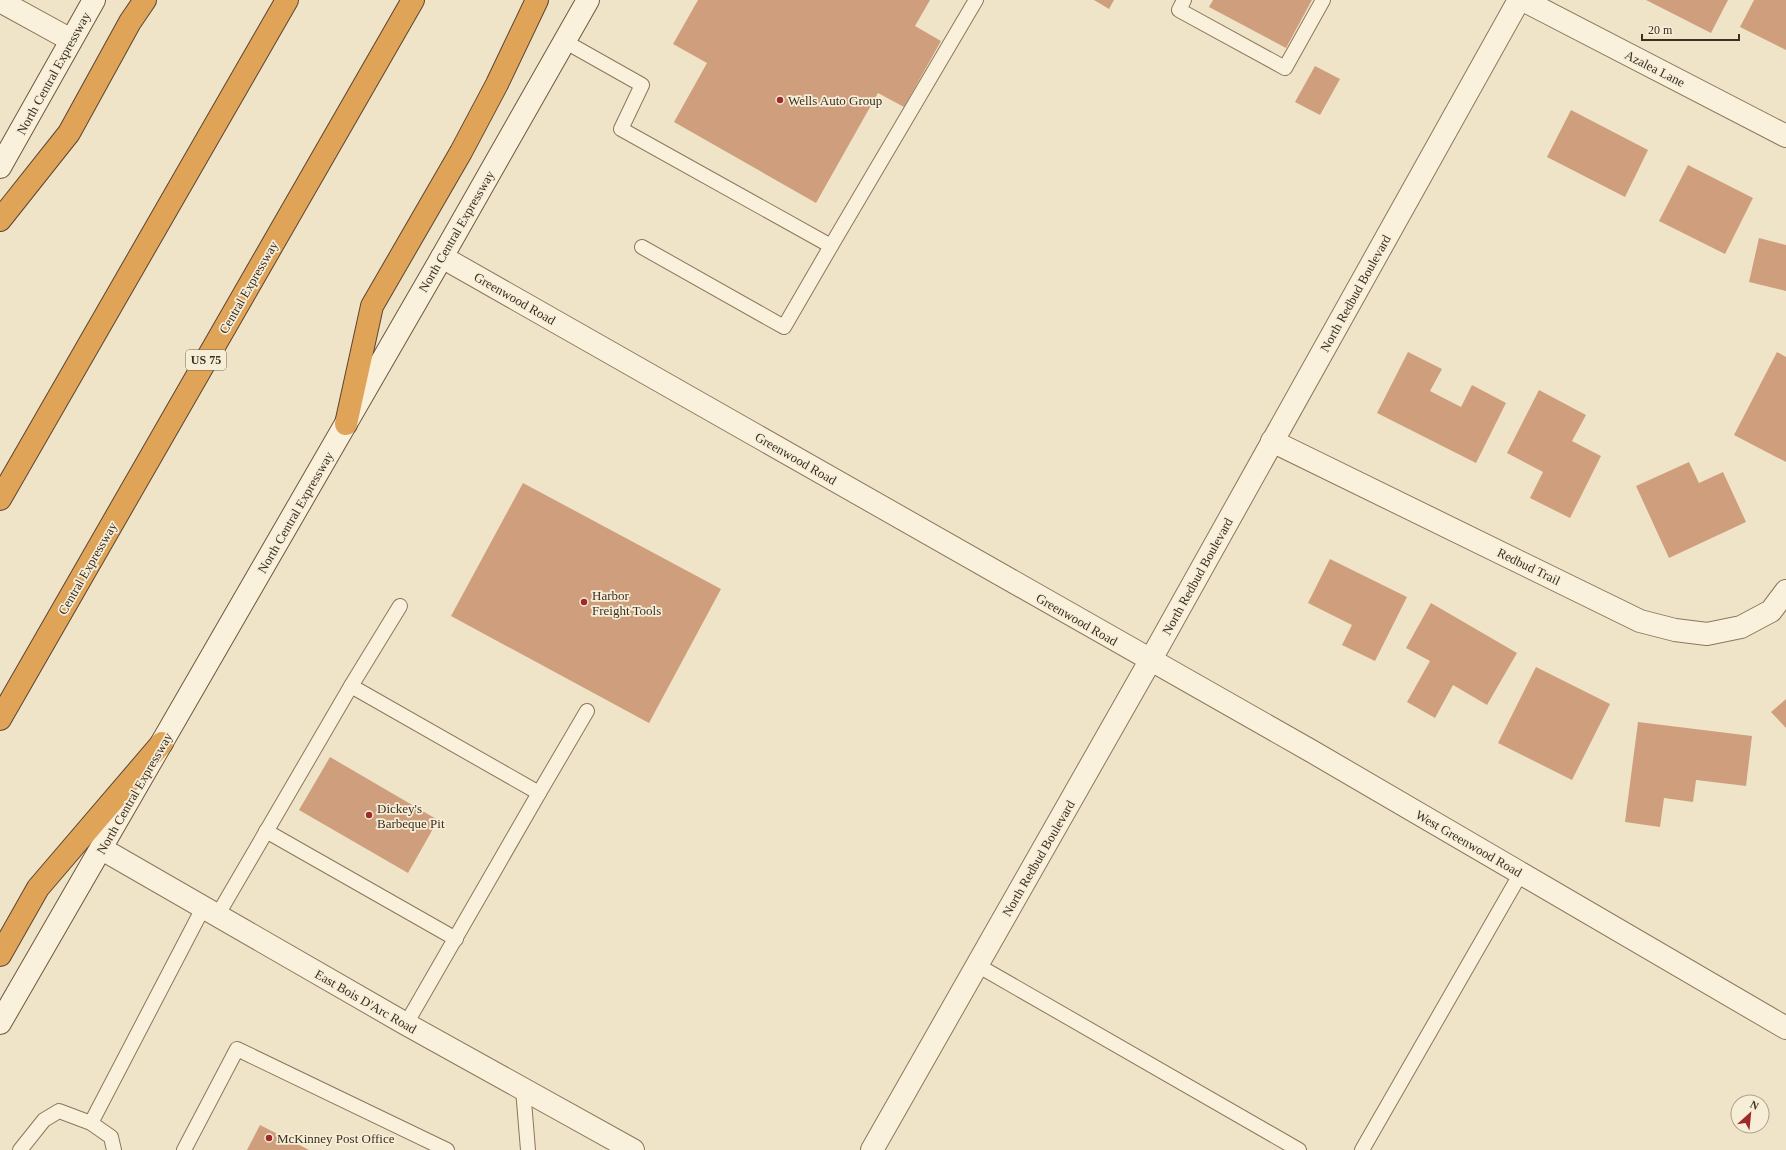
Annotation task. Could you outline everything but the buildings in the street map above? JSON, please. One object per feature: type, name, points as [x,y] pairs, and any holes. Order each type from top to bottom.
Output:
[{"type":"highway","points":[[0,220],[70,133],[130,22],[145,0]]},
{"type":"highway","points":[[0,499],[287,0]]},
{"type":"highway","name":"Central Expressway","points":[[0,719],[413,0]]},
{"type":"highway","points":[[346,424],[372,306],[461,152],[497,84],[537,0]]},
{"type":"highway","points":[[0,954],[38,888],[162,744]]},
{"type":"street","name":"North Central Expressway","points":[[0,167],[70,40],[94,0]]},
{"type":"street","name":"North Central Expressway","points":[[0,1023],[102,849],[588,0]]},
{"type":"street","name":"North Redbud Boulevard","points":[[872,1150],[1150,661],[1519,0]]},
{"type":"street","name":"Azalea Lane","points":[[1523,0],[1786,136]]},
{"type":"street","points":[[0,1],[70,40]]},
{"type":"street","name":"Greenwood Road","points":[[442,257],[1150,661]]},
{"type":"street","name":"Redbud Trail","points":[[1272,442],[1640,621],[1675,630],[1707,634],[1741,628],[1771,611],[1786,592]]},
{"type":"street","name":"West Greenwood Road","points":[[1150,661],[1313,752],[1786,1028]]},
{"type":"street","name":"East Bois D'Arc Road","points":[[102,849],[406,1024],[633,1150]]},
{"type":"lane","points":[[642,247],[784,328],[976,0]]},
{"type":"lane","points":[[1184,0],[1179,10],[1284,68],[1323,0]]},
{"type":"lane","points":[[564,41],[642,85],[620,129],[831,246]]},
{"type":"lane","points":[[91,1123],[210,912],[266,831],[400,606]]},
{"type":"lane","points":[[351,686],[539,793]]},
{"type":"lane","points":[[406,1024],[587,711]]},
{"type":"lane","points":[[266,831],[456,939]]},
{"type":"lane","points":[[1362,1150],[1521,873]]},
{"type":"lane","points":[[977,965],[1299,1150]]},
{"type":"lane","points":[[184,1150],[237,1049],[446,1150]]},
{"type":"lane","points":[[523,1089],[528,1150]]},
{"type":"lane","points":[[20,1150],[44,1120],[59,1112],[91,1123],[111,1138],[114,1150]]},
{"type":"place","name":"Wells Auto Group","points":[[780,100]]},
{"type":"place","name":"Harbor Freight Tools","points":[[584,602]]},
{"type":"place","name":"Dickey's Barbeque Pit","points":[[369,815]]},
{"type":"place","name":"McKinney Post Office","points":[[269,1138]]}]
